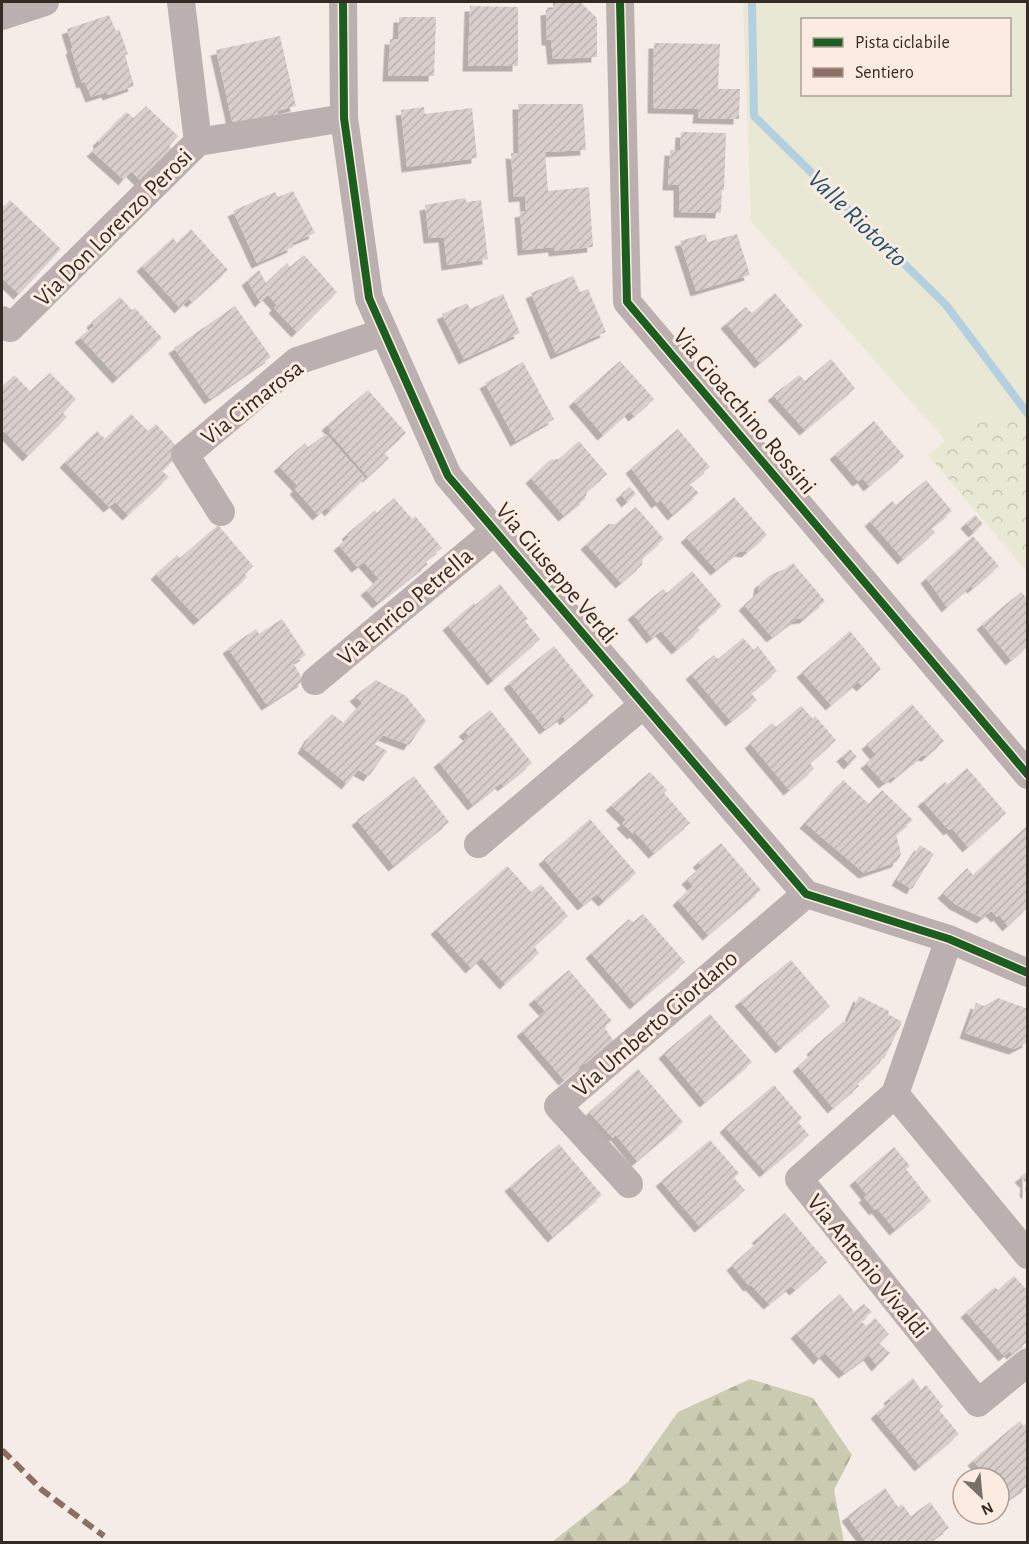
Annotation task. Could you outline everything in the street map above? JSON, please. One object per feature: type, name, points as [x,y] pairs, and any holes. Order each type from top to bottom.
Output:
[{"type":"street","points":[[2,16],[45,2]]},
{"type":"street","name":"Via Don Lorenzo Perosi","points":[[181,2],[198,142]]},
{"type":"street","name":"Via Giuseppe Verdi","points":[[343,2],[344,118],[369,298],[448,476],[806,894]]},
{"type":"street","name":"Via Gioacchino Rossini","points":[[620,2],[627,302],[1028,775]]},
{"type":"street","name":"Via Don Lorenzo Perosi","points":[[2,320],[10,328],[198,142],[344,118]]},
{"type":"street","name":"Via Cimarosa","points":[[221,512],[185,455],[297,361],[384,332]]},
{"type":"street","name":"Via Enrico Petrella","points":[[315,681],[496,530]]},
{"type":"street","points":[[478,844],[643,705]]},
{"type":"street","points":[[806,894],[949,939],[1026,970]]},
{"type":"street","name":"Via Umberto Giordano","points":[[629,1184],[558,1106],[806,894]]},
{"type":"street","name":"Via Antonio Vivaldi","points":[[949,939],[895,1094],[799,1179],[978,1403],[1028,1362]]},
{"type":"street","points":[[895,1094],[1028,1255]]},
{"type":"green space","points":[[743,2],[1027,2],[1027,414],[937,431],[751,221]]},
{"type":"green space","points":[[1028,414],[1027,572],[928,455],[945,441],[937,431]]},
{"type":"green space","points":[[750,1379],[813,1398],[852,1455],[834,1490],[844,1542],[552,1542],[628,1482],[678,1412]]},
{"type":"building","points":[[553,2],[580,2],[597,18],[597,57],[553,59],[551,40],[547,40],[546,10],[553,9]]},
{"type":"building","points":[[470,6],[518,7],[518,66],[468,66]]},
{"type":"building","points":[[109,15],[116,31],[119,29],[128,54],[125,55],[134,86],[108,95],[107,92],[91,97],[85,82],[82,83],[67,29]]},
{"type":"building","points":[[399,17],[436,17],[434,76],[388,76],[390,39],[398,39]]},
{"type":"building","points":[[280,36],[296,106],[277,111],[278,115],[233,125],[216,50]]},
{"type":"building","points":[[654,43],[720,44],[718,89],[740,89],[739,119],[698,118],[699,109],[653,108]]},
{"type":"building","points":[[518,104],[583,104],[586,150],[545,152],[548,191],[589,187],[593,247],[554,251],[554,247],[523,250],[520,212],[526,211],[525,196],[514,197],[511,153],[519,154]]},
{"type":"building","points":[[146,106],[178,136],[169,146],[174,152],[144,184],[131,171],[124,180],[92,151],[100,144],[98,141],[126,112],[134,118]]},
{"type":"building","points":[[424,107],[425,114],[472,108],[477,158],[407,167],[401,110]]},
{"type":"building","points":[[681,132],[726,133],[721,213],[679,212],[679,185],[668,185],[670,150],[680,150]]},
{"type":"building","points":[[293,191],[315,233],[292,243],[293,247],[257,263],[233,211],[275,192],[278,197]]},
{"type":"building","points":[[465,198],[466,202],[481,200],[488,259],[447,265],[444,237],[429,238],[425,205]]},
{"type":"building","points":[[10,200],[61,249],[19,294],[2,278],[2,209]]},
{"type":"building","points":[[191,229],[228,270],[192,302],[189,299],[180,308],[142,266],[173,238],[177,243]]},
{"type":"building","points":[[705,234],[708,242],[737,234],[750,275],[696,291],[680,241]]},
{"type":"building","points":[[304,255],[337,292],[297,332],[274,308],[277,305],[268,295],[260,302],[247,280],[259,270],[266,283],[287,263],[290,267]]},
{"type":"building","points":[[573,276],[580,292],[588,289],[606,332],[556,354],[531,293]]},
{"type":"building","points":[[775,293],[803,326],[760,363],[726,323],[746,307],[752,313]]},
{"type":"building","points":[[503,294],[520,333],[464,359],[442,314],[467,303],[470,309]]},
{"type":"building","points":[[120,297],[132,310],[135,308],[162,338],[118,378],[80,337],[94,326],[92,322]]},
{"type":"building","points":[[235,306],[271,357],[210,399],[174,348]]},
{"type":"building","points":[[831,359],[855,388],[805,430],[773,395],[799,375],[805,381]]},
{"type":"building","points":[[620,361],[654,399],[634,416],[630,411],[603,435],[574,401]]},
{"type":"building","points":[[523,362],[554,419],[516,441],[485,383]]},
{"type":"building","points":[[50,373],[76,399],[63,413],[67,417],[28,456],[4,431],[2,434],[2,387],[14,375],[30,391]]},
{"type":"building","points":[[368,390],[406,433],[384,453],[389,458],[368,477],[329,432],[332,431],[327,425]]},
{"type":"building","points":[[131,414],[148,431],[156,424],[182,452],[162,471],[169,477],[128,515],[115,502],[109,507],[65,462],[97,431],[105,439]]},
{"type":"building","points":[[874,421],[904,456],[869,486],[863,478],[858,481],[835,454]]},
{"type":"building","points":[[678,429],[710,467],[689,484],[699,493],[673,515],[661,500],[657,503],[631,468]]},
{"type":"building","points":[[326,434],[365,478],[330,511],[327,507],[318,515],[295,489],[298,486],[279,466],[305,443],[308,447]]},
{"type":"building","points":[[579,441],[607,474],[587,491],[585,499],[564,516],[531,478],[550,460],[559,459]]},
{"type":"building","points":[[926,480],[952,511],[931,528],[935,532],[903,559],[870,521],[892,501],[896,505]]},
{"type":"building","points":[[630,487],[636,494],[627,502],[621,494]]},
{"type":"building","points":[[734,497],[767,535],[747,552],[740,551],[716,570],[686,537]]},
{"type":"building","points":[[394,498],[412,519],[415,516],[442,548],[425,561],[428,564],[378,603],[366,590],[379,579],[364,562],[357,567],[339,545],[349,537],[347,534],[375,510],[377,513]]},
{"type":"building","points":[[636,507],[664,539],[643,557],[642,565],[621,583],[586,544],[608,524],[615,524]]},
{"type":"building","points":[[975,515],[983,524],[974,532],[966,523]]},
{"type":"building","points":[[218,525],[253,566],[245,574],[247,577],[199,620],[156,574],[177,555],[180,558]]},
{"type":"building","points":[[973,536],[999,566],[947,607],[926,578]]},
{"type":"building","points":[[793,563],[825,601],[805,618],[796,619],[772,637],[744,605],[758,593],[760,583]]},
{"type":"building","points":[[692,571],[722,606],[697,627],[700,630],[677,649],[661,631],[652,638],[633,614],[663,589],[667,593]]},
{"type":"building","points":[[500,584],[528,619],[525,621],[540,639],[493,680],[448,625]]},
{"type":"building","points":[[1021,592],[1028,600],[1028,646],[1011,660],[982,624]]},
{"type":"building","points":[[282,619],[306,655],[293,663],[304,681],[267,705],[228,648],[256,629],[259,634]]},
{"type":"building","points":[[850,631],[881,669],[862,686],[858,682],[831,705],[802,672]]},
{"type":"building","points":[[743,638],[754,650],[758,646],[777,671],[751,693],[757,700],[731,721],[691,674],[714,655],[718,659]]},
{"type":"building","points":[[554,646],[594,696],[565,720],[563,716],[545,729],[509,683]]},
{"type":"building","points":[[376,680],[406,696],[426,721],[409,745],[383,735],[375,744],[387,751],[369,776],[358,770],[347,784],[303,748],[310,736],[332,714],[344,723],[362,703],[355,696]]},
{"type":"building","points":[[912,704],[944,741],[927,756],[923,755],[895,778],[894,776],[884,783],[866,763],[876,755],[867,744]]},
{"type":"building","points":[[801,706],[813,719],[815,716],[836,740],[810,763],[814,769],[789,790],[750,743],[772,723],[776,727]]},
{"type":"building","points":[[490,710],[532,763],[503,786],[501,783],[473,805],[439,762],[469,736],[464,731]]},
{"type":"building","points":[[850,749],[857,757],[849,764],[842,756]]},
{"type":"building","points":[[967,768],[1006,813],[968,847],[952,828],[949,830],[923,801],[945,782],[947,785]]},
{"type":"building","points":[[650,772],[667,790],[664,793],[690,823],[654,853],[635,832],[633,834],[622,823],[626,820],[611,805]]},
{"type":"building","points":[[414,776],[449,822],[394,866],[357,820]]},
{"type":"building","points":[[843,780],[869,804],[882,790],[913,820],[896,834],[901,854],[897,862],[864,873],[805,823]]},
{"type":"building","points":[[590,819],[636,873],[604,901],[597,894],[583,905],[544,859]]},
{"type":"building","points":[[1028,825],[1028,907],[1008,926],[999,915],[997,917],[991,911],[982,918],[955,904],[943,893],[967,868],[973,875]]},
{"type":"building","points":[[721,843],[761,890],[708,935],[678,900],[693,886],[687,879],[702,866],[698,862]]},
{"type":"building","points":[[920,845],[934,854],[912,889],[897,880]]},
{"type":"building","points":[[507,866],[531,892],[541,884],[568,916],[534,946],[539,953],[505,984],[482,958],[471,968],[436,929]]},
{"type":"building","points":[[643,914],[685,962],[635,1004],[591,953],[629,919],[633,922]]},
{"type":"building","points":[[791,960],[830,1006],[781,1048],[740,1001]]},
{"type":"building","points":[[569,970],[612,1021],[604,1027],[614,1041],[587,1066],[584,1063],[564,1080],[522,1031],[545,1011],[534,999]]},
{"type":"building","points":[[859,996],[889,1011],[888,1014],[902,1022],[884,1059],[880,1058],[876,1067],[857,1083],[859,1086],[833,1108],[798,1066],[814,1052],[812,1049],[844,1021],[847,1023]]},
{"type":"building","points":[[998,998],[1028,1009],[1028,1042],[1014,1049],[965,1033],[976,1003],[984,1006]]},
{"type":"building","points":[[710,1014],[752,1062],[705,1102],[664,1053]]},
{"type":"building","points":[[638,1069],[683,1122],[637,1161],[616,1135],[613,1138],[589,1112]]},
{"type":"building","points":[[774,1085],[802,1118],[798,1122],[809,1135],[765,1172],[725,1127]]},
{"type":"building","points":[[710,1140],[739,1173],[734,1178],[745,1190],[700,1227],[661,1181]]},
{"type":"building","points":[[559,1144],[602,1195],[553,1237],[510,1186]]},
{"type":"building","points":[[894,1147],[910,1166],[906,1169],[931,1201],[895,1230],[877,1208],[875,1210],[864,1197],[867,1195],[855,1180]]},
{"type":"building","points":[[1028,1171],[1028,1194],[1025,1191],[1026,1183],[1020,1177]]},
{"type":"building","points":[[785,1213],[827,1262],[795,1290],[791,1286],[769,1304],[751,1285],[749,1286],[732,1265]]},
{"type":"building","points":[[1014,1276],[1028,1291],[1028,1341],[1012,1354],[1010,1351],[1004,1356],[966,1312],[995,1287],[998,1290]]},
{"type":"building","points":[[840,1294],[854,1312],[864,1304],[872,1312],[861,1321],[866,1326],[875,1318],[889,1334],[879,1343],[890,1353],[877,1366],[869,1355],[844,1373],[825,1353],[819,1359],[796,1333]]},
{"type":"building","points":[[913,1378],[921,1390],[926,1385],[943,1406],[939,1410],[959,1434],[920,1466],[876,1413],[891,1401],[889,1398]]},
{"type":"building","points":[[1020,1421],[1023,1426],[1028,1422],[1028,1486],[1011,1498],[1011,1466],[978,1466],[973,1460]]},
{"type":"building","points":[[885,1488],[898,1507],[902,1504],[911,1516],[930,1502],[949,1528],[929,1542],[866,1542],[847,1516]]},
{"type":"waterway","name":"Valle Riotorto","points":[[752,2],[754,116],[946,305],[1028,414]]},
{"type":"marked path","points":[[2,1450],[42,1490],[104,1536]]},
{"type":"cycle path","points":[[343,2],[344,118],[369,298],[448,476],[806,894],[949,939],[1028,973]]},
{"type":"cycle path","points":[[620,2],[627,302],[1028,775]]}]
